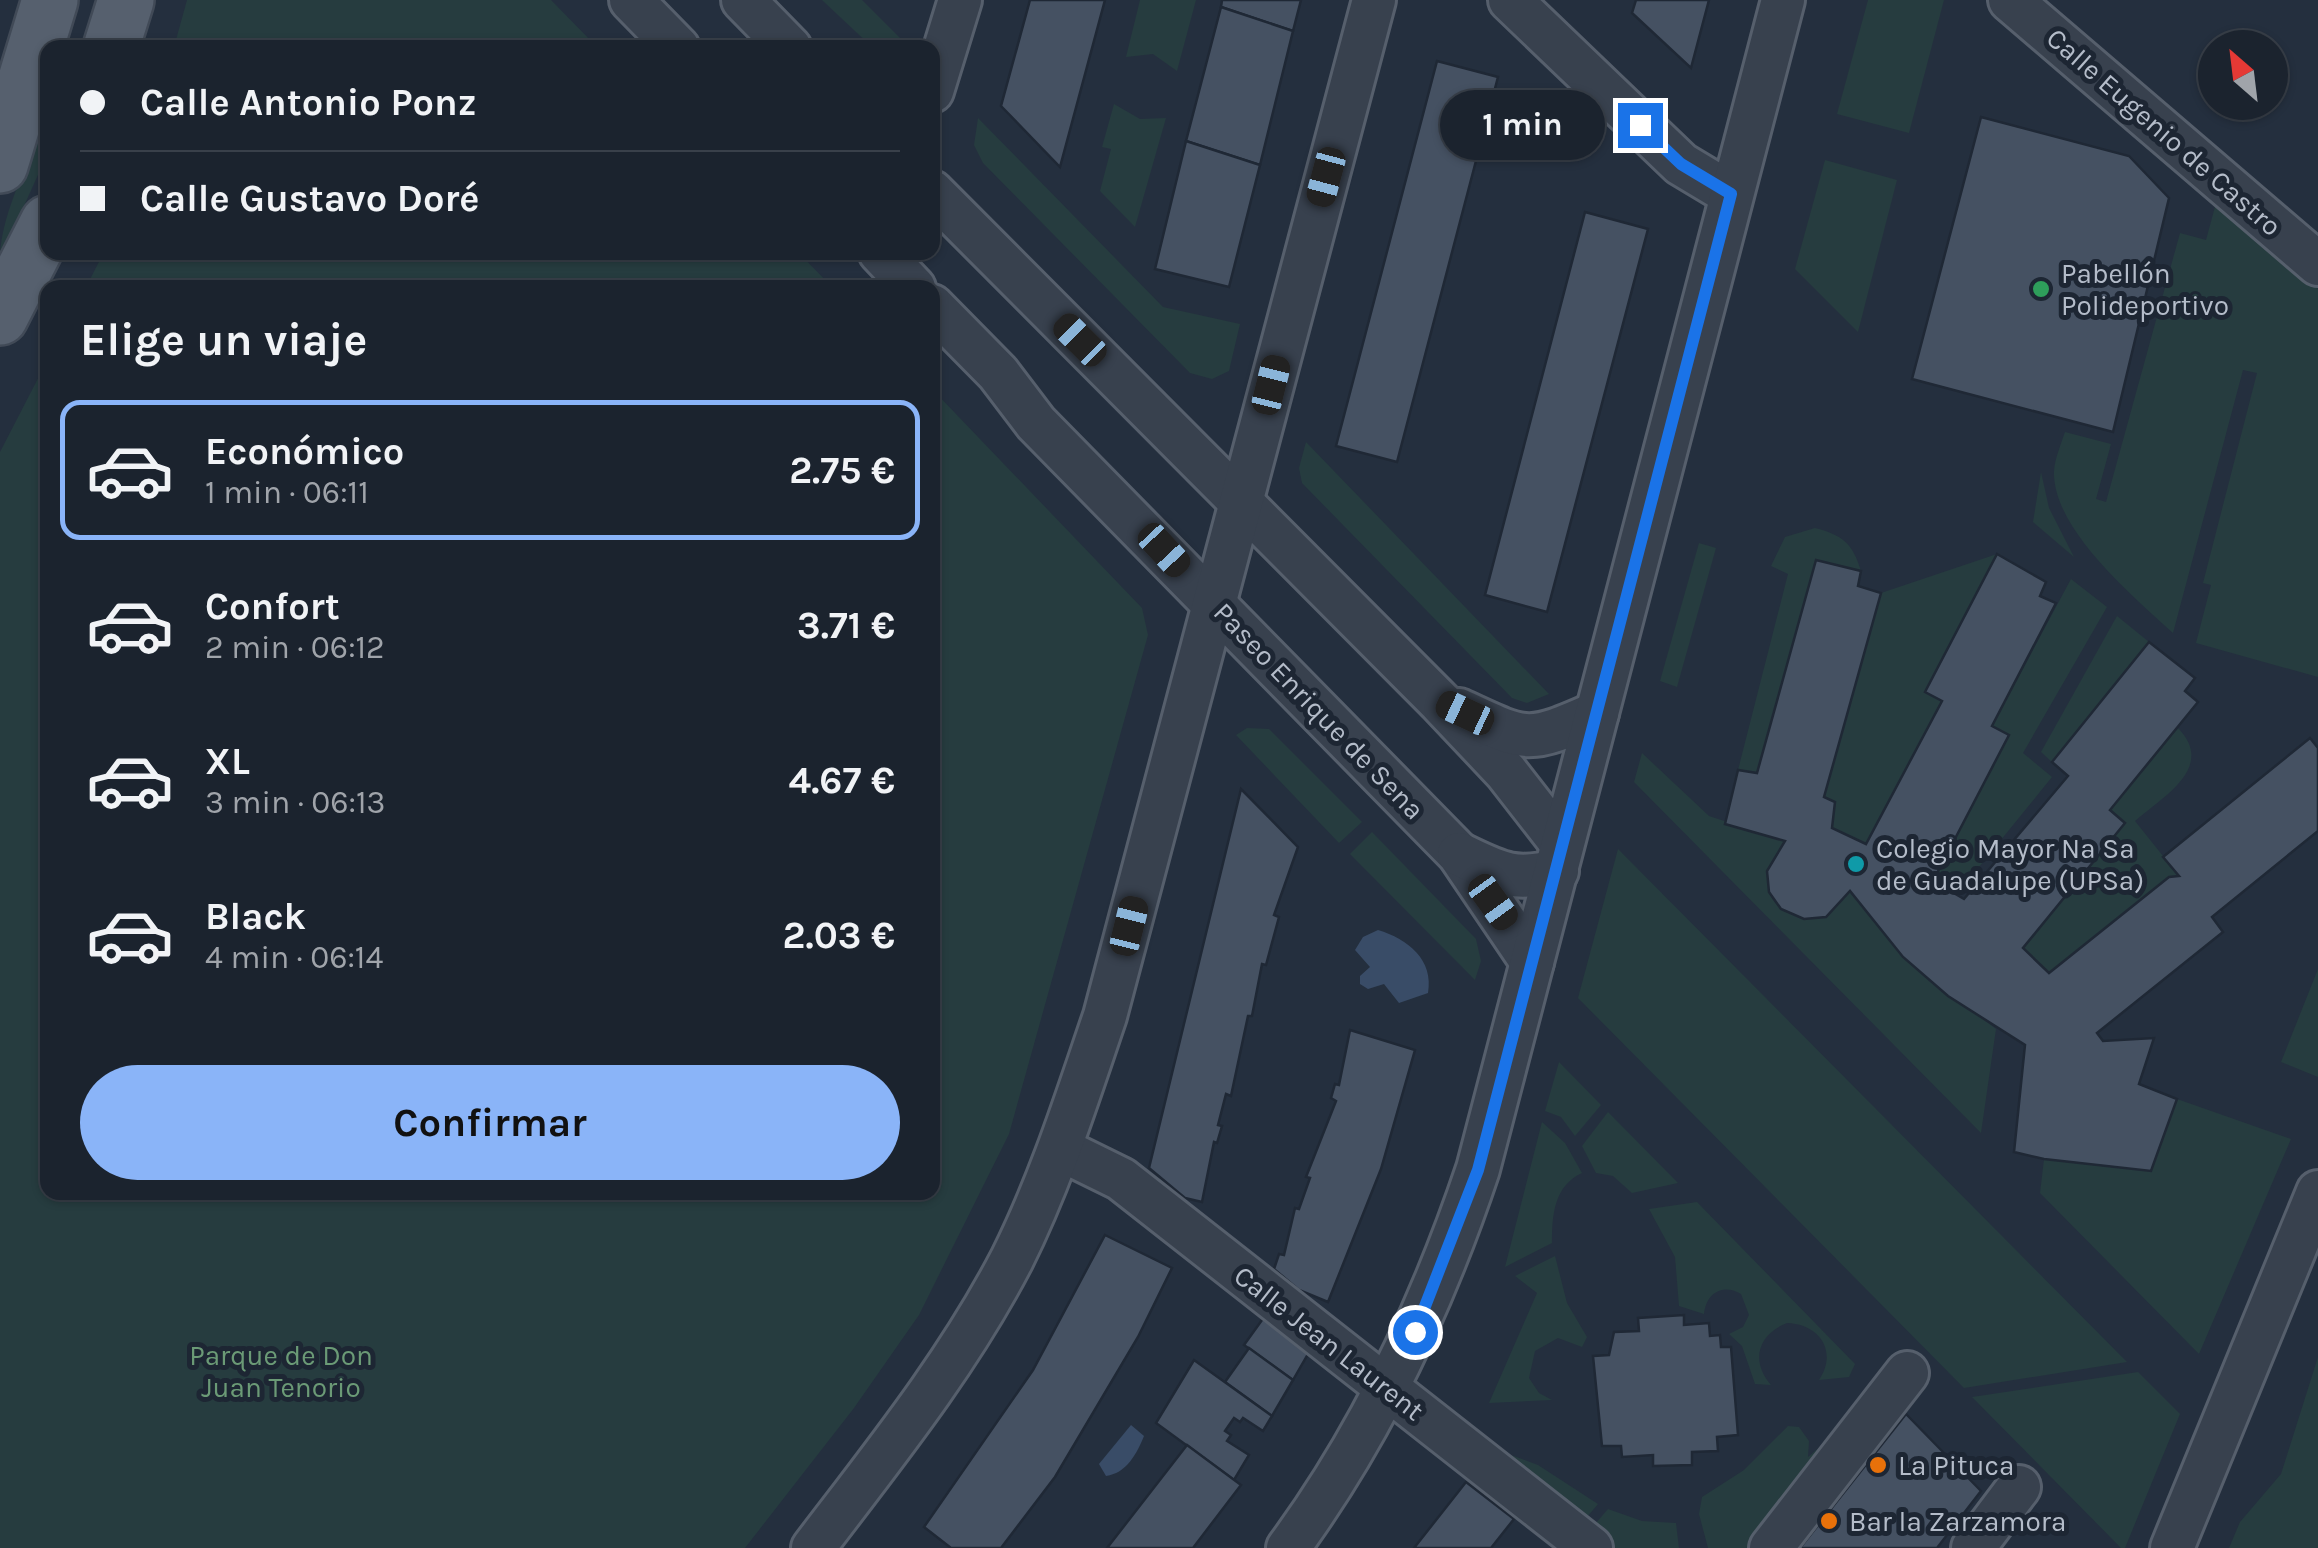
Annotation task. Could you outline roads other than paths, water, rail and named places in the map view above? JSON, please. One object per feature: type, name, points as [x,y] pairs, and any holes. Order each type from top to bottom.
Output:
[{"type":"main road","points":[[0,166],[50,0]]},
{"type":"main road","points":[[114,40],[126,0]]},
{"type":"main road","points":[[0,317],[40,239]]},
{"type":"street","points":[[631,0],[670,40]]},
{"type":"street","points":[[743,0],[782,40]]},
{"type":"street","points":[[940,65],[960,0]]},
{"type":"street","points":[[821,1545],[970,1333],[1012,1257],[1060,1150],[1105,1016],[1374,0]]},
{"type":"street","points":[[1510,0],[1681,164],[1731,194]]},
{"type":"street","points":[[1288,1548],[1316,1510],[1386,1389],[1453,1244],[1478,1170],[1783,0]]},
{"type":"street","name":"Calle Eugenio de Castro","points":[[2010,0],[2318,264]]},
{"type":"street","points":[[940,200],[1440,702],[1516,784],[1560,857]]},
{"type":"street","points":[[888,260],[906,280]]},
{"type":"street","name":"Paseo Enrique de Sena","points":[[940,314],[998,372],[1036,422],[1459,854],[1532,962]]},
{"type":"street","points":[[1440,702],[1515,736],[1529,738],[1597,714]]},
{"type":"street","name":"Paseo Enrique de Sena","points":[[1459,854],[1507,877],[1528,878],[1560,857]]},
{"type":"street","name":"Calle Jean Laurent","points":[[1060,1150],[1122,1179],[1591,1548]]},
{"type":"street","points":[[2172,1548],[2318,1192]]},
{"type":"street","points":[[1771,1548],[1907,1373]]},
{"type":"street","points":[[1973,1548],[2019,1487]]},
{"type":"water","points":[[1378,930],[1416,952],[1427,970],[1428,993],[1399,1003],[1384,984],[1368,989],[1360,984],[1360,976],[1370,967],[1355,950],[1363,937]]},
{"type":"water","points":[[1131,1425],[1144,1436],[1138,1449],[1125,1467],[1106,1476],[1099,1464]]},
{"type":"place","name":"Pabellón Polideportivo","points":[[2041,289]]},
{"type":"place","name":"Colegio Mayor Nª Sª de Guadalupe (UPSa)","points":[[1856,864]]},
{"type":"place","name":"La Pituca","points":[[1878,1465]]},
{"type":"place","name":"Bar la Zarzamora","points":[[1829,1521]]},
{"type":"park label","name":"Parque de Don Juan Tenorio","points":[[281,1371]]}]
